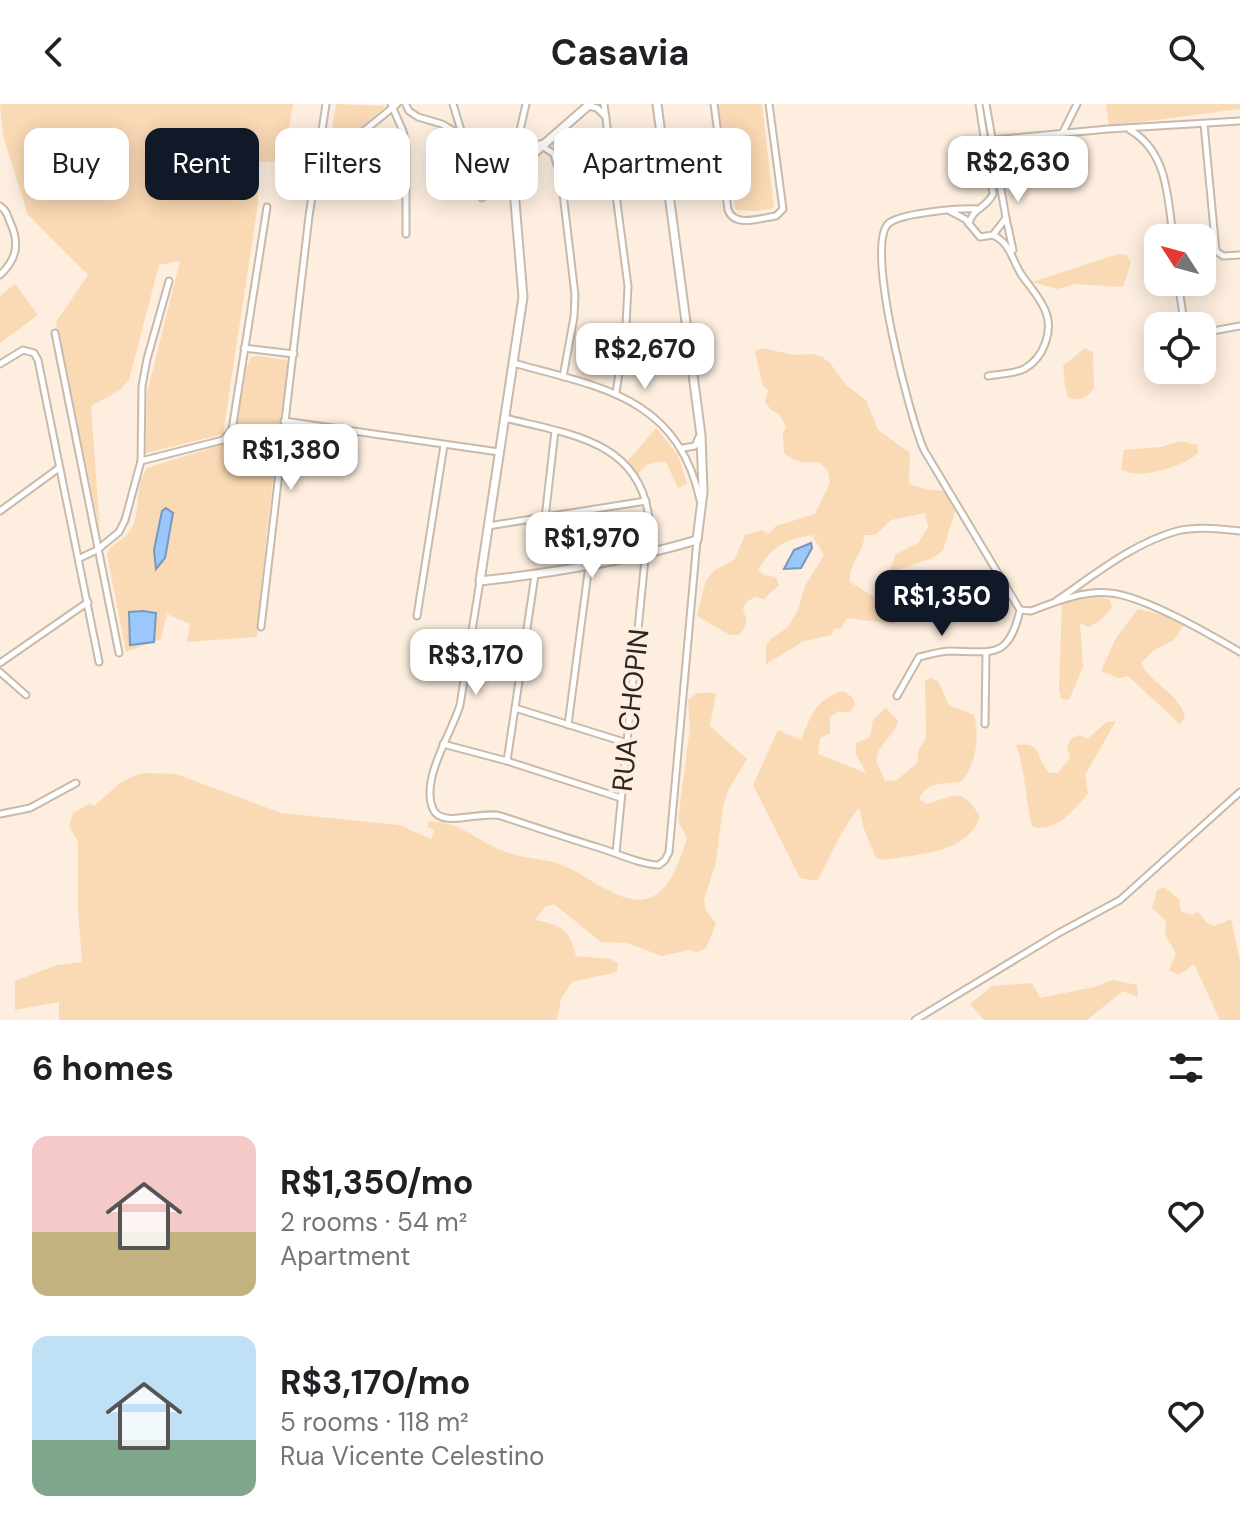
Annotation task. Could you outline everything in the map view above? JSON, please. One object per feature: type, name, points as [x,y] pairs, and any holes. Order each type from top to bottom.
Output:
[{"type":"street","points":[[322,128],[326,104]]},
{"type":"street","points":[[453,104],[461,128]]},
{"type":"street","points":[[520,128],[526,104]]},
{"type":"street","points":[[604,104],[628,286],[616,393]]},
{"type":"street","points":[[515,200],[523,297],[460,705],[456,721],[435,764],[431,799],[433,809],[439,816],[451,819],[492,813],[655,865],[662,863],[669,852],[703,478],[701,435],[657,104]]},
{"type":"street","points":[[714,104],[728,210],[732,218],[739,221],[776,216],[783,204],[769,104]]},
{"type":"street","points":[[969,225],[977,209],[990,202],[993,187],[979,104]]},
{"type":"street","points":[[986,104],[1014,259]]},
{"type":"street","points":[[1062,133],[1077,104]]},
{"type":"street","points":[[366,128],[394,105],[406,145],[406,234]]},
{"type":"street","points":[[406,105],[418,117],[450,128]]},
{"type":"street","points":[[563,128],[588,105],[597,108],[606,118]]},
{"type":"street","points":[[992,140],[1240,121]]},
{"type":"street","points":[[1204,124],[1216,251],[1223,256],[1240,255]]},
{"type":"street","points":[[1129,129],[1148,146],[1163,170],[1171,224]]},
{"type":"street","points":[[538,148],[554,136]]},
{"type":"street","points":[[538,146],[544,144]]},
{"type":"street","points":[[544,144],[554,154]]},
{"type":"street","points":[[261,627],[312,200]]},
{"type":"street","points":[[563,200],[575,295],[563,377]]},
{"type":"street","points":[[0,275],[9,266],[16,248],[14,230],[2,207]]},
{"type":"street","points":[[141,461],[226,439],[232,430],[267,207]]},
{"type":"street","points":[[897,696],[919,657],[949,651],[986,653],[999,649],[1010,640],[1020,610],[924,450],[913,422],[884,287],[882,231],[890,221],[949,210],[977,209]]},
{"type":"street","points":[[949,210],[980,237],[993,235],[1005,242],[1048,319],[1047,338],[1038,356],[1025,368],[988,376]]},
{"type":"street","points":[[993,235],[1006,218]]},
{"type":"street","points":[[80,558],[97,550],[123,526],[141,461],[142,386],[147,359],[169,281]]},
{"type":"street","points":[[1216,330],[1240,326]]},
{"type":"street","points":[[55,333],[119,653]]},
{"type":"street","points":[[244,348],[294,354]]},
{"type":"street","points":[[0,364],[14,354],[29,350],[38,360],[99,662]]},
{"type":"street","points":[[513,363],[616,393],[649,413],[682,448],[701,505]]},
{"type":"street","name":"RUA CHOPIN","points":[[505,418],[596,443],[613,453],[636,476],[646,501],[649,518],[616,853]]},
{"type":"street","points":[[284,421],[499,452]]},
{"type":"street","points":[[545,518],[555,431]]},
{"type":"street","points":[[682,448],[695,446],[701,435]]},
{"type":"street","points":[[417,616],[444,445]]},
{"type":"street","points":[[0,511],[59,468]]},
{"type":"street","points":[[488,526],[646,501]]},
{"type":"street","points":[[1052,603],[1115,562],[1161,537],[1198,528],[1240,531]]},
{"type":"street","points":[[480,581],[535,575],[645,555],[697,540]]},
{"type":"street","points":[[568,725],[589,565]]},
{"type":"street","points":[[507,761],[535,575]]},
{"type":"street","points":[[1020,610],[1031,611],[1096,593],[1124,595],[1240,652]]},
{"type":"street","points":[[0,663],[88,601]]},
{"type":"street","points":[[985,724],[986,653]]},
{"type":"street","points":[[0,672],[26,695]]},
{"type":"street","points":[[515,708],[627,743]]},
{"type":"street","points":[[443,744],[621,798]]},
{"type":"street","points":[[0,814],[30,808],[76,783]]},
{"type":"street","points":[[915,1020],[1057,934],[1120,900],[1240,792]]},
{"type":"shaded area","points":[[0,104],[293,104],[289,128],[275,128],[275,162],[259,162],[259,128],[145,128],[145,200],[258,200],[258,204],[223,434],[146,453],[147,393],[180,261],[159,265],[129,380],[120,390],[91,406],[100,531],[56,322],[88,275],[28,215],[3,136]]},
{"type":"shaded area","points":[[336,104],[386,106],[360,128],[332,128]]},
{"type":"shaded area","points":[[718,104],[762,104],[774,208],[736,210],[734,200],[751,200],[751,128],[722,128]]},
{"type":"shaded area","points":[[1106,104],[1240,104],[1240,109],[1109,126]]},
{"type":"shaded area","points":[[1118,254],[1127,255],[1131,263],[1123,287],[1075,284],[1057,289],[1032,282]]},
{"type":"shaded area","points":[[15,284],[38,315],[0,343],[0,296]]},
{"type":"shaded area","points":[[762,348],[794,355],[813,354],[830,363],[846,385],[866,400],[878,430],[910,453],[909,484],[945,491],[953,502],[955,512],[943,550],[933,558],[888,573],[896,554],[918,543],[928,527],[925,513],[891,520],[875,535],[864,535],[862,547],[851,569],[850,582],[871,595],[905,600],[907,609],[894,624],[847,618],[841,628],[834,629],[831,635],[804,641],[766,664],[766,646],[787,628],[798,610],[805,586],[824,555],[812,535],[780,545],[768,555],[758,570],[764,575],[776,577],[779,585],[764,599],[755,597],[746,602],[743,610],[746,623],[739,635],[730,635],[697,616],[706,580],[715,570],[734,560],[745,535],[762,530],[769,534],[776,526],[815,514],[830,483],[828,471],[819,462],[801,462],[784,453],[783,433],[786,427],[779,414],[765,402],[768,390],[763,386],[755,352]]},
{"type":"shaded area","points":[[1085,348],[1093,352],[1094,389],[1083,398],[1069,398],[1063,366]]},
{"type":"shaded area","points":[[251,357],[286,360],[288,364],[257,637],[187,642],[190,624],[167,614],[161,639],[126,652],[107,554],[133,525],[140,483],[147,468],[227,443],[234,437],[247,366]]},
{"type":"shaded area","points":[[656,428],[678,455],[687,484],[678,488],[666,462],[649,464],[638,476],[627,462]]},
{"type":"shaded area","points":[[1180,441],[1197,445],[1198,453],[1160,471],[1138,474],[1121,469],[1124,450],[1161,447]]},
{"type":"shaded area","points":[[1075,583],[1085,591],[1110,600],[1112,608],[1089,627],[1080,624],[1083,667],[1069,700],[1061,699],[1059,691],[1062,600]]},
{"type":"shaded area","points":[[1138,609],[1181,616],[1185,623],[1174,640],[1154,650],[1141,663],[1182,708],[1185,717],[1180,724],[1128,676],[1119,678],[1101,671],[1116,638]]},
{"type":"shaded area","points":[[931,678],[938,681],[949,705],[974,715],[977,741],[971,766],[962,781],[932,786],[919,799],[926,804],[957,796],[968,800],[980,817],[973,829],[964,839],[940,850],[885,860],[876,858],[859,808],[841,834],[817,881],[800,878],[753,785],[778,730],[801,740],[820,703],[843,691],[853,698],[855,705],[849,713],[839,711],[830,717],[830,733],[820,738],[818,754],[866,773],[856,754],[856,743],[870,737],[873,720],[886,708],[898,721],[879,751],[877,762],[885,781],[897,780],[917,763],[919,749],[926,738],[925,680]]},
{"type":"shaded area","points":[[697,693],[716,693],[710,726],[747,759],[723,806],[716,862],[704,900],[706,910],[716,924],[706,948],[662,956],[627,943],[601,942],[554,904],[545,907],[535,920],[563,930],[576,956],[610,959],[618,963],[617,972],[572,982],[561,999],[557,1020],[59,1020],[59,1002],[15,1010],[15,981],[57,965],[82,962],[78,842],[69,826],[73,813],[89,804],[94,806],[120,783],[146,773],[176,774],[281,813],[399,825],[431,839],[434,830],[428,827],[428,821],[440,822],[507,852],[560,864],[625,897],[637,900],[649,898],[669,881],[687,838],[678,821],[690,727],[688,700]]},
{"type":"shaded area","points":[[1116,721],[1085,775],[1088,793],[1071,813],[1056,824],[1040,828],[1032,826],[1016,745],[1035,748],[1049,773],[1058,773],[1070,758],[1067,747],[1071,739],[1079,735],[1087,739],[1107,722]]},
{"type":"shaded area","points":[[1164,887],[1179,899],[1181,911],[1192,915],[1198,912],[1214,926],[1231,919],[1240,961],[1240,1020],[1220,1020],[1194,964],[1179,975],[1169,970],[1176,954],[1165,934],[1166,921],[1152,908],[1157,890]]},
{"type":"shaded area","points":[[1113,980],[1137,985],[1138,997],[1123,991],[1087,1020],[984,1020],[970,1004],[992,986],[1032,983],[1040,998]]},
{"type":"water","points":[[166,508],[173,513],[165,558],[156,569],[154,550],[162,511]]},
{"type":"water","points":[[811,543],[812,548],[801,568],[784,569],[794,550]]},
{"type":"water","points":[[129,612],[156,613],[154,642],[130,645]]}]
